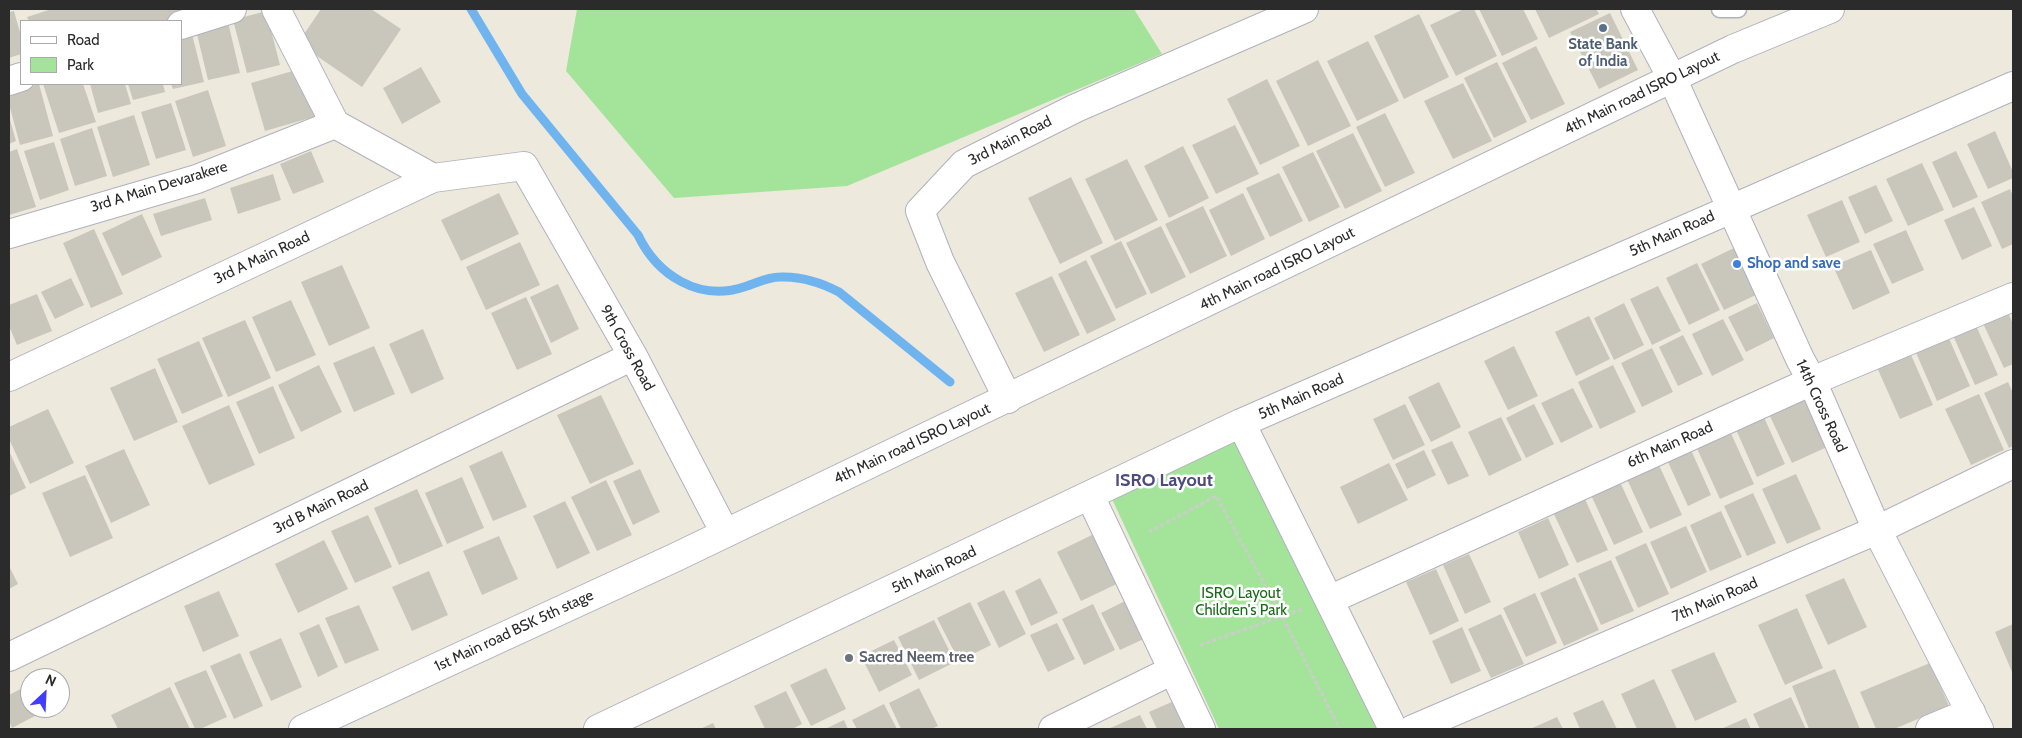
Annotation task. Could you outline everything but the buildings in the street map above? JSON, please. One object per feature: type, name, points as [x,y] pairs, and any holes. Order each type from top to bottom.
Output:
[{"type":"street","points":[[182,25],[232,9]]},
{"type":"street","points":[[276,9],[335,124],[433,178]]},
{"type":"street","name":"3rd Main Road","points":[[1008,398],[940,262],[920,211],[964,164],[1076,108],[1304,9]]},
{"type":"street","name":"14th Cross Road","points":[[1635,9],[1672,78],[1730,209],[1812,381],[1877,530],[1975,721]]},
{"type":"street","name":"4th Main road ISRO Layout","points":[[726,533],[1733,49],[1830,9]]},
{"type":"street","name":"5th Main Road","points":[[598,729],[1241,423],[2013,86]]},
{"type":"street","name":"3rd A Main Devarakere","points":[[9,234],[197,179],[335,124]]},
{"type":"street","name":"3rd A Main Road","points":[[9,377],[433,178],[524,166]]},
{"type":"street","name":"9th Cross Road","points":[[524,166],[633,356],[726,533]]},
{"type":"street","name":"6th Main Road","points":[[1329,600],[1812,381],[2013,297]]},
{"type":"street","name":"3rd B Main Road","points":[[9,657],[633,356]]},
{"type":"street","points":[[1241,423],[1393,729]]},
{"type":"street","name":"7th Main Road","points":[[1413,729],[1877,530],[2013,464]]},
{"type":"street","points":[[1090,496],[1201,729]]},
{"type":"street","name":"1st Main road BSK 5th stage","points":[[303,729],[726,533]]},
{"type":"street","points":[[1053,729],[1173,670]]},
{"type":"street","points":[[1930,729],[1975,721]]},
{"type":"lane","points":[[1720,9],[1738,9]]},
{"type":"path","points":[[1149,532],[1216,496],[1282,616],[1340,729]]},
{"type":"path","points":[[1200,645],[1329,600]]},
{"type":"green space","points":[[577,9],[1134,9],[1162,54],[847,186],[674,198],[566,71]]},
{"type":"green space","name":"ISRO Layout Children's Park","points":[[1240,428],[1383,729],[1219,729],[1112,499]]},
{"type":"waterway","points":[[471,9],[522,94],[638,235],[656,262],[668,273],[681,282],[711,291],[727,291],[775,277],[811,280],[825,285],[839,292],[950,382]]},
{"type":"place","name":"State Bank of India","points":[[1603,28]]},
{"type":"place","name":"Shop and save","points":[[1737,264]]},
{"type":"place","name":"Sacred Neem tree","points":[[849,658]]},
{"type":"district","name":"ISRO Layout","points":[[1164,481]]}]
